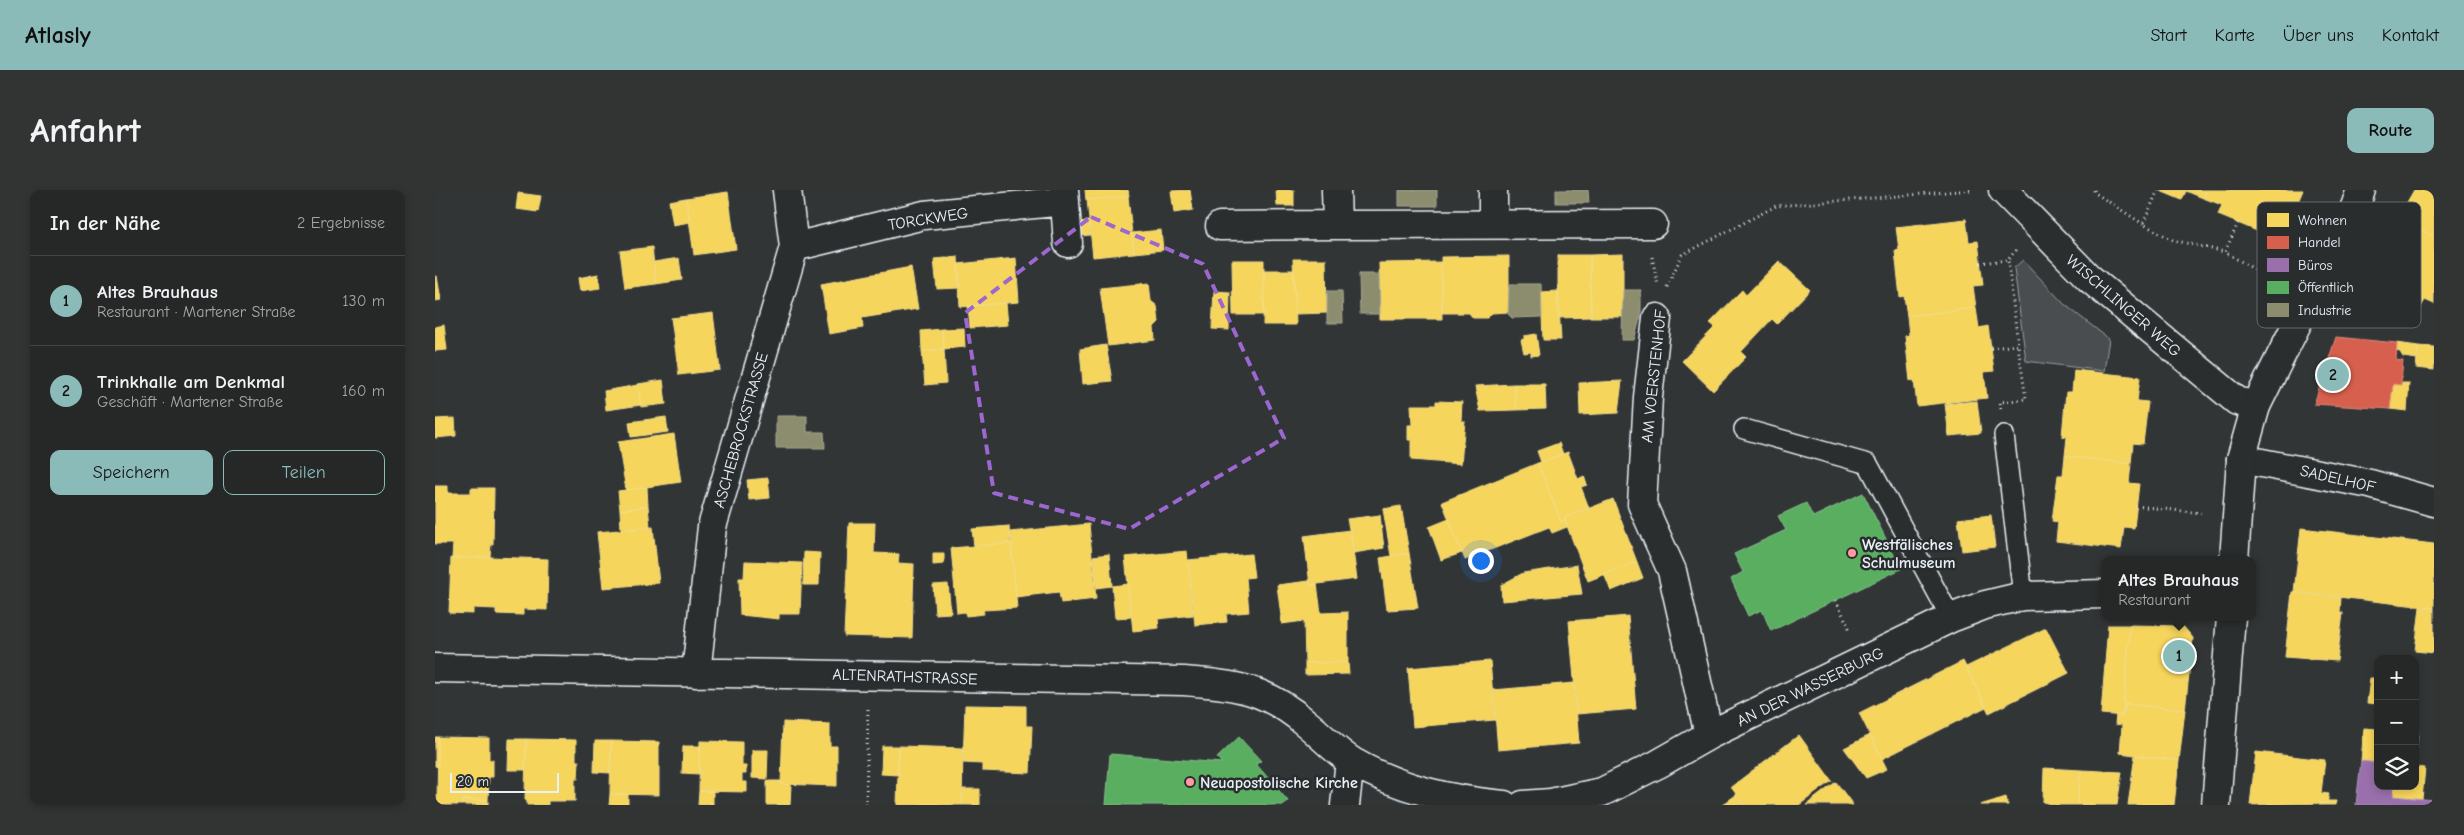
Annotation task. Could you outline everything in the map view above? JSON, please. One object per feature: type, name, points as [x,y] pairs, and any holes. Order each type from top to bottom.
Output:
[{"type":"street","name":"ASCHEBROCKSTRASSE","points":[[696,673],[712,527],[794,247],[787,190]]},
{"type":"street","points":[[1336,190],[1337,225]]},
{"type":"street","points":[[1493,190],[1493,224]]},
{"type":"street","name":"WISCHLINGER WEG","points":[[2003,190],[2089,278],[2226,393],[2237,401],[2255,406]]},
{"type":"street","points":[[2357,202],[2361,190]]},
{"type":"street","name":"TORCKWEG","points":[[794,247],[923,215],[1064,196],[1069,243]]},
{"type":"street","points":[[1220,226],[1653,224]]},
{"type":"street","name":"AM VOERSTENHOF","points":[[1659,309],[1647,397],[1642,504],[1672,571],[1709,735]]},
{"type":"street","points":[[2234,556],[2241,459],[2255,406],[2294,328]]},
{"type":"street","name":"SADELHOF","points":[[2241,459],[2370,484],[2434,502]]},
{"type":"street","name":"AN DER WASSERBURG","points":[[1523,805],[1551,803],[1602,792],[1658,764],[1709,735],[1951,618],[1985,605],[2023,596],[2101,594]]},
{"type":"street","points":[[2216,805],[2220,774],[2231,621]]},
{"type":"street","name":"ALTENRATHSTRASSE","points":[[435,668],[869,674],[1184,681],[1230,684],[1263,694],[1293,712],[1350,761]]},
{"type":"street","points":[[1345,805],[1350,761],[1420,791],[1465,801],[1504,805]]},
{"type":"lane","points":[[1745,429],[1868,464],[1951,618]]},
{"type":"lane","points":[[2003,436],[2023,596]]},
{"type":"path","name":"AM VOERSTENHOF","points":[[1659,309],[1682,255],[1776,206],[1974,190]]},
{"type":"path","points":[[2094,190],[2095,193],[2143,224],[2173,240],[2225,252],[2257,271]]},
{"type":"path","points":[[2143,224],[2158,190]]},
{"type":"path","points":[[2225,252],[2237,223]]},
{"type":"path","points":[[1980,263],[2007,260],[2036,224]]},
{"type":"path","points":[[1652,259],[1659,309]]},
{"type":"path","points":[[2003,436],[2000,402],[2026,399],[2007,260]]},
{"type":"path","points":[[1991,348],[2018,345]]},
{"type":"path","points":[[2136,506],[2201,513]]},
{"type":"path","points":[[1837,600],[1853,637]]},
{"type":"path","points":[[866,805],[869,674]]},
{"type":"highlighted area","points":[[1091,217],[1203,264],[1284,438],[1129,529],[994,493],[965,313]]},
{"type":"shaded area","points":[[2023,260],[2064,304],[2109,339],[2104,371],[2026,361],[2014,268]]},
{"type":"building: Wohnen","points":[[1085,190],[1128,190],[1129,196],[1086,200]]},
{"type":"building: Wohnen","points":[[1190,190],[1193,210],[1174,213],[1171,191]]},
{"type":"building: Wohnen","points":[[1276,190],[1294,190],[1294,206],[1277,206]]},
{"type":"building: Wohnen","points":[[2158,190],[2207,190],[2203,198],[2186,191],[2182,200]]},
{"type":"building: Wohnen","points":[[2207,190],[2303,190],[2298,202],[2257,202],[2257,231],[2218,215],[2222,205],[2203,198]]},
{"type":"building: Wohnen","points":[[2414,190],[2434,190],[2434,237],[2421,230],[2421,202],[2407,202]]},
{"type":"building: Wohnen","points":[[728,192],[736,249],[694,255],[686,198]]},
{"type":"building: Wohnen","points":[[518,193],[541,196],[538,212],[516,209]]},
{"type":"building: Wohnen","points":[[1128,196],[1134,253],[1093,257],[1087,200]]},
{"type":"building: Wohnen","points":[[686,198],[690,222],[673,225],[669,201]]},
{"type":"building: Wohnen","points":[[1966,219],[1969,242],[1978,241],[1983,285],[1973,286],[1976,308],[1907,316],[1904,296],[1900,297],[1895,251],[1899,250],[1896,227]]},
{"type":"building: Wohnen","points":[[1089,221],[1090,235],[1081,236],[1079,222]]},
{"type":"building: Wohnen","points":[[1161,230],[1163,250],[1134,253],[1132,233]]},
{"type":"building: Wohnen","points":[[2421,230],[2434,237],[2434,304],[2425,300],[2421,307]]},
{"type":"building: Wohnen","points":[[652,247],[656,284],[625,288],[620,251]]},
{"type":"building: Wohnen","points":[[1623,254],[1623,317],[1591,317],[1590,255]]},
{"type":"building: Wohnen","points":[[1558,255],[1590,255],[1591,317],[1558,318]]},
{"type":"building: Wohnen","points":[[1509,256],[1509,312],[1492,313],[1487,318],[1473,318],[1469,313],[1442,313],[1441,257]]},
{"type":"building: Wohnen","points":[[958,257],[960,288],[937,289],[934,259]]},
{"type":"building: Wohnen","points":[[679,258],[682,280],[656,284],[654,262]]},
{"type":"building: Wohnen","points":[[1016,258],[1019,302],[960,307],[958,264]]},
{"type":"building: Wohnen","points":[[1293,259],[1326,259],[1327,313],[1295,314]]},
{"type":"building: Wohnen","points":[[1232,260],[1264,260],[1264,315],[1233,315]]},
{"type":"building: Wohnen","points":[[1779,261],[1810,290],[1777,324],[1772,319],[1741,352],[1746,357],[1713,391],[1682,361],[1715,327],[1710,323],[1742,290],[1746,295]]},
{"type":"building: Wohnen","points":[[1441,262],[1442,319],[1380,319],[1379,263]]},
{"type":"building: Wohnen","points":[[911,267],[918,309],[862,318],[863,328],[829,334],[821,284]]},
{"type":"building: Wohnen","points":[[1264,270],[1294,270],[1296,325],[1263,325]]},
{"type":"building: Wohnen","points":[[598,274],[600,288],[580,291],[578,278]]},
{"type":"building: Wohnen","points":[[435,276],[437,276],[441,300],[435,301]]},
{"type":"building: Wohnen","points":[[1149,283],[1151,301],[1157,306],[1159,322],[1154,327],[1155,340],[1108,346],[1100,288]]},
{"type":"building: Wohnen","points":[[1214,291],[1230,292],[1229,330],[1212,329]]},
{"type":"building: Wohnen","points":[[1558,291],[1561,340],[1543,340],[1541,292]]},
{"type":"building: Wohnen","points":[[1006,303],[1008,325],[970,328],[968,306]]},
{"type":"building: Wohnen","points":[[1976,308],[1979,328],[1988,326],[1994,371],[1984,372],[1987,398],[1917,406],[1914,380],[1910,381],[1905,336],[1909,335],[1907,316]]},
{"type":"building: Wohnen","points":[[713,313],[720,370],[679,375],[671,318]]},
{"type":"building: Wohnen","points":[[444,325],[447,350],[435,351],[435,327]]},
{"type":"building: Wohnen","points":[[964,328],[965,347],[944,349],[942,329]]},
{"type":"building: Wohnen","points":[[942,329],[944,349],[922,351],[921,331]]},
{"type":"building: Wohnen","points":[[1536,334],[1539,355],[1531,356],[1531,352],[1524,353],[1521,340],[1524,339],[1524,336]]},
{"type":"building: Wohnen","points":[[2397,343],[2418,346],[2417,359],[2403,357],[2400,352],[2396,351]]},
{"type":"building: Wohnen","points":[[1106,345],[1112,381],[1083,384],[1080,349]]},
{"type":"building: Wohnen","points":[[2418,346],[2434,347],[2434,370],[2416,368]]},
{"type":"building: Wohnen","points":[[944,349],[946,383],[925,385],[922,351]]},
{"type":"building: Wohnen","points":[[2074,370],[2140,377],[2137,401],[2148,402],[2143,444],[2133,443],[2131,464],[2065,456],[2067,437],[2062,436],[2066,392],[2072,392]]},
{"type":"building: Wohnen","points":[[663,380],[666,404],[641,407],[638,384]]},
{"type":"building: Wohnen","points":[[1622,381],[1618,413],[1580,415],[1579,383]]},
{"type":"building: Wohnen","points":[[2401,383],[2409,383],[2407,411],[2390,409],[2393,384],[2401,385]]},
{"type":"building: Wohnen","points":[[1514,384],[1516,410],[1480,411],[1475,386]]},
{"type":"building: Wohnen","points":[[1514,384],[1545,384],[1546,409],[1516,410]]},
{"type":"building: Wohnen","points":[[638,385],[641,405],[606,410],[604,391]]},
{"type":"building: Wohnen","points":[[1436,401],[1462,402],[1461,421],[1465,421],[1461,464],[1411,460],[1411,440],[1408,440],[1408,425],[1412,425],[1411,405],[1436,405]]},
{"type":"building: Wohnen","points":[[1977,401],[1981,433],[1949,436],[1945,404]]},
{"type":"building: Wohnen","points":[[666,417],[668,432],[631,437],[629,422]]},
{"type":"building: Wohnen","points":[[455,418],[456,436],[435,438],[435,419]]},
{"type":"building: Wohnen","points":[[674,434],[681,482],[626,490],[618,442]]},
{"type":"building: Wohnen","points":[[1559,443],[1563,454],[1541,462],[1537,451]]},
{"type":"building: Wohnen","points":[[1568,452],[1578,479],[1584,476],[1587,485],[1581,487],[1589,508],[1564,518],[1565,520],[1561,522],[1538,463]]},
{"type":"building: Wohnen","points":[[2065,456],[2131,464],[2129,483],[2139,484],[2134,528],[2124,527],[2121,549],[2056,541],[2058,522],[2052,521],[2058,475],[2063,475]]},
{"type":"building: Wohnen","points":[[1538,463],[1561,522],[1565,520],[1567,527],[1552,533],[1549,527],[1465,560],[1442,502]]},
{"type":"building: Wohnen","points":[[768,478],[770,498],[749,500],[747,480]]},
{"type":"building: Wohnen","points":[[435,486],[448,486],[448,493],[471,493],[471,488],[494,488],[493,544],[491,544],[490,557],[452,558],[453,544],[435,544]]},
{"type":"building: Wohnen","points":[[647,487],[648,506],[620,510],[618,491]]},
{"type":"building: Wohnen","points":[[1613,499],[1637,562],[1588,581],[1564,518]]},
{"type":"building: Wohnen","points":[[648,506],[650,527],[621,530],[620,510]]},
{"type":"building: Wohnen","points":[[1401,506],[1409,553],[1391,556],[1383,509]]},
{"type":"building: Wohnen","points":[[1380,515],[1384,548],[1354,553],[1347,519]]},
{"type":"building: Wohnen","points":[[1991,515],[1995,547],[1962,551],[1958,519]]},
{"type":"building: Wohnen","points":[[1449,519],[1462,553],[1441,560],[1429,527]]},
{"type":"building: Wohnen","points":[[849,523],[875,523],[874,553],[899,554],[898,563],[914,564],[912,638],[844,636]]},
{"type":"building: Wohnen","points":[[1089,524],[1096,599],[1061,603],[1059,592],[1016,597],[1010,532]]},
{"type":"building: Wohnen","points":[[1009,526],[1010,543],[974,546],[972,529]]},
{"type":"building: Wohnen","points":[[653,527],[659,583],[603,588],[597,532]]},
{"type":"building: Wohnen","points":[[2301,528],[2434,544],[2434,608],[2294,592]]},
{"type":"building: Wohnen","points":[[1350,530],[1357,579],[1310,585],[1304,536]]},
{"type":"building: Wohnen","points":[[1011,543],[1017,608],[983,610],[984,614],[966,616],[965,612],[957,613],[951,548]]},
{"type":"building: Wohnen","points":[[1187,551],[1193,615],[1158,619],[1159,628],[1133,631],[1125,557]]},
{"type":"building: Wohnen","points":[[804,552],[820,553],[819,585],[803,585]]},
{"type":"building: Wohnen","points":[[933,553],[944,553],[944,564],[933,565]]},
{"type":"building: Wohnen","points":[[1409,553],[1418,608],[1387,610],[1380,558]]},
{"type":"building: Wohnen","points":[[1109,554],[1112,586],[1096,588],[1093,556]]},
{"type":"building: Wohnen","points":[[1251,554],[1254,577],[1246,578],[1249,612],[1226,614],[1227,622],[1195,625],[1188,560]]},
{"type":"building: Wohnen","points":[[451,558],[548,559],[547,610],[523,609],[523,615],[496,614],[496,609],[473,608],[473,614],[449,613]]},
{"type":"building: Wohnen","points":[[745,561],[802,563],[800,614],[779,614],[779,619],[740,615],[739,578],[744,578]]},
{"type":"building: Wohnen","points":[[1637,562],[1643,578],[1611,591],[1604,574]]},
{"type":"building: Wohnen","points":[[1577,565],[1582,594],[1502,601],[1501,585],[1523,573]]},
{"type":"building: Wohnen","points":[[1309,581],[1310,585],[1317,584],[1321,613],[1348,612],[1348,662],[1305,663],[1304,621],[1282,624],[1277,585]]},
{"type":"building: Wohnen","points":[[948,584],[951,613],[935,614],[933,585]]},
{"type":"building: Wohnen","points":[[1128,584],[1131,617],[1115,618],[1112,586]]},
{"type":"building: Wohnen","points":[[2292,592],[2341,598],[2340,612],[2343,613],[2337,661],[2285,657]]},
{"type":"building: Wohnen","points":[[2420,607],[2434,608],[2434,653],[2415,651]]},
{"type":"building: Wohnen","points":[[1628,616],[1636,709],[1577,714],[1569,621]]},
{"type":"building: Wohnen","points":[[2108,625],[2130,625],[2123,716],[2101,714]]},
{"type":"building: Wohnen","points":[[2130,625],[2183,626],[2193,638],[2185,710],[2126,704],[2123,716]]},
{"type":"building: Wohnen","points":[[2046,628],[2069,673],[1989,713],[1966,667]]},
{"type":"building: Wohnen","points":[[1490,661],[1495,720],[1413,727],[1408,668]]},
{"type":"building: Wohnen","points":[[1963,661],[1986,707],[1882,759],[1859,713]]},
{"type":"building: Wohnen","points":[[1348,662],[1349,674],[1305,675],[1305,663]]},
{"type":"building: Wohnen","points":[[2370,678],[2374,678],[2374,704],[2367,703]]},
{"type":"building: Wohnen","points":[[1574,683],[1579,743],[1498,750],[1493,690]]},
{"type":"building: Wohnen","points":[[2126,704],[2185,710],[2179,761],[2120,753],[2122,725],[2115,724],[2116,715],[2124,716]]},
{"type":"building: Wohnen","points":[[965,705],[1026,706],[1026,726],[1032,726],[1030,773],[982,771],[982,764],[963,763]]},
{"type":"building: Wohnen","points":[[783,722],[830,724],[830,746],[837,746],[837,786],[781,784]]},
{"type":"building: Wohnen","points":[[2364,728],[2374,729],[2374,763],[2361,761]]},
{"type":"building: Wohnen","points":[[1799,735],[1832,781],[1799,805],[1744,805],[1731,787]]},
{"type":"building: Wohnen","points":[[1870,735],[1887,769],[1866,778],[1844,748]]},
{"type":"building: Wohnen","points":[[435,737],[438,737],[438,767],[435,766]]},
{"type":"building: Wohnen","points":[[438,737],[489,738],[489,760],[493,760],[493,777],[489,777],[488,800],[463,800],[463,805],[437,805]]},
{"type":"building: Wohnen","points":[[509,739],[526,739],[525,770],[508,770]]},
{"type":"building: Wohnen","points":[[526,739],[576,740],[576,761],[579,761],[578,779],[575,779],[575,801],[548,801],[548,805],[527,805],[525,800]]},
{"type":"building: Wohnen","points":[[595,741],[611,741],[610,773],[594,772]]},
{"type":"building: Wohnen","points":[[611,741],[659,742],[659,795],[610,794]]},
{"type":"building: Wohnen","points":[[700,741],[742,742],[742,766],[746,766],[746,774],[742,774],[742,782],[747,782],[747,792],[699,791]]},
{"type":"building: Wohnen","points":[[683,746],[700,746],[699,774],[682,773]]},
{"type":"building: Wohnen","points":[[882,746],[899,746],[898,775],[881,774]]},
{"type":"building: Wohnen","points":[[899,746],[963,748],[962,805],[897,805]]},
{"type":"building: Wohnen","points":[[752,750],[768,750],[767,779],[752,778]]},
{"type":"building: Wohnen","points":[[2256,752],[2325,760],[2321,793],[2329,794],[2327,803],[2250,805]]},
{"type":"building: Wohnen","points":[[2135,755],[2179,761],[2174,805],[2128,805]]},
{"type":"building: Wohnen","points":[[2419,767],[2425,768],[2422,799],[2393,796],[2394,790],[2419,790]]},
{"type":"building: Wohnen","points":[[2044,768],[2081,770],[2077,805],[2055,805],[2043,802]]},
{"type":"building: Wohnen","points":[[2081,770],[2122,772],[2117,805],[2077,805]]},
{"type":"building: Wohnen","points":[[767,781],[781,781],[781,784],[791,785],[790,805],[767,805]]},
{"type":"building: Wohnen","points":[[1836,782],[1853,805],[1806,805]]},
{"type":"building: Wohnen","points":[[963,789],[980,789],[980,805],[962,805]]},
{"type":"building: Wohnen","points":[[699,791],[713,791],[713,805],[698,805]]},
{"type":"building: Wohnen","points":[[610,794],[628,794],[628,805],[609,805]]},
{"type":"building: Wohnen","points":[[1736,795],[1744,805],[1722,805]]},
{"type":"building: Wohnen","points":[[2006,797],[2008,805],[1980,805]]},
{"type":"building: Wohnen","points":[[463,800],[488,800],[488,805],[463,805]]},
{"type":"building: Wohnen","points":[[2328,801],[2336,801],[2336,805],[2320,805],[2320,802],[2327,803]]},
{"type":"building: Handel","points":[[2336,337],[2397,343],[2396,360],[2403,361],[2401,385],[2393,384],[2390,409],[2314,404]]},
{"type":"building: Büros","points":[[2361,761],[2374,763],[2374,790],[2394,790],[2393,796],[2434,800],[2434,805],[2356,805]]},
{"type":"building: Öffentlich","points":[[1863,493],[1901,569],[1771,631],[1762,610],[1748,616],[1731,579],[1743,572],[1734,554],[1786,530],[1778,516],[1806,503],[1813,517]]},
{"type":"building: Öffentlich","name":"Neuapostolische Kirche","points":[[1239,737],[1261,761],[1256,764],[1288,801],[1283,805],[1106,805],[1110,754],[1222,763],[1217,758]]},
{"type":"building: Industrie","points":[[1399,190],[1437,190],[1437,206],[1399,206]]},
{"type":"building: Industrie","points":[[1556,190],[1588,190],[1589,203],[1556,203]]},
{"type":"building: Industrie","points":[[1359,274],[1379,274],[1380,314],[1360,314]]},
{"type":"building: Industrie","points":[[1509,284],[1541,284],[1542,317],[1512,318],[1508,314]]},
{"type":"building: Industrie","points":[[1623,290],[1641,290],[1641,315],[1634,340],[1622,340]]},
{"type":"building: Industrie","points":[[1327,291],[1342,291],[1343,323],[1327,323]]},
{"type":"building: Industrie","points":[[776,416],[807,416],[807,432],[824,432],[825,448],[776,448]]},
{"type":"place","name":"Trinkhalle am Denkmal","points":[[2333,375]]},
{"type":"place","name":"Westfälisches Schulmuseum","points":[[1852,553]]},
{"type":"place","name":"Altes Brauhaus","points":[[2179,656]]},
{"type":"place","name":"Neuapostolische Kirche","points":[[1190,782]]}]
